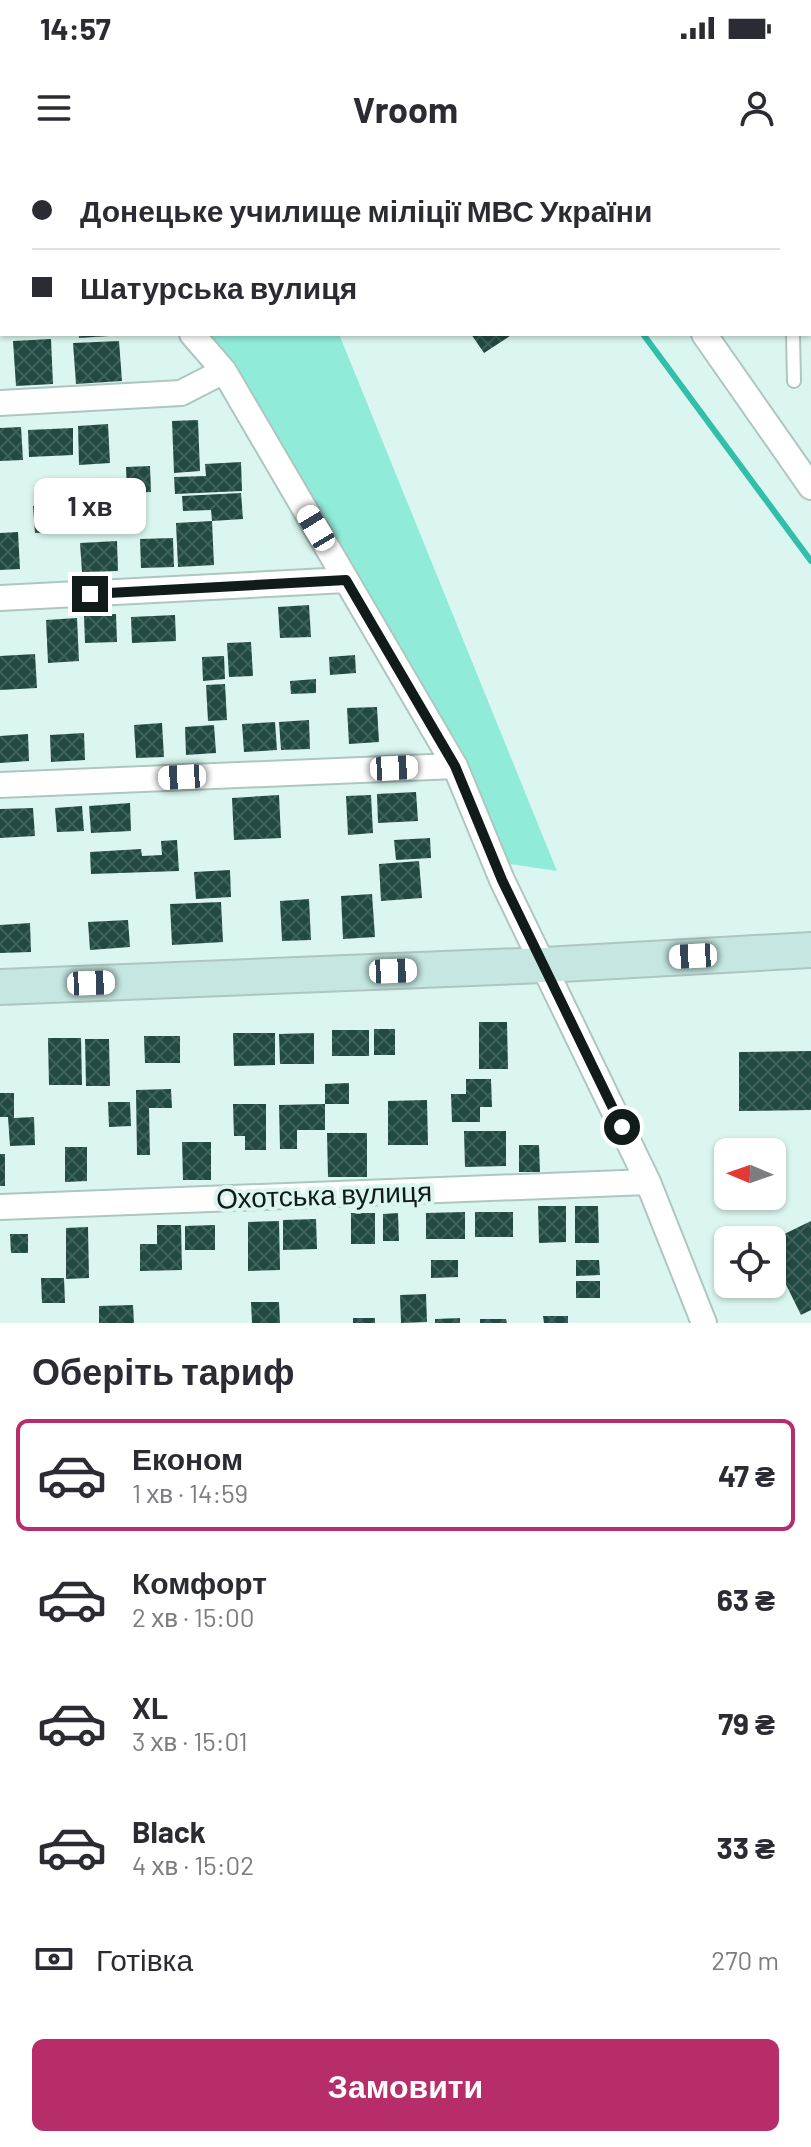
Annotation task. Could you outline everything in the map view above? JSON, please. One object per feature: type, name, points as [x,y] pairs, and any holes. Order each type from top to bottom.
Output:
[{"type":"main road","points":[[0,987],[544,965],[811,950]]},
{"type":"street","points":[[194,336],[224,371],[455,766],[502,880],[648,1182],[704,1323]]},
{"type":"street","points":[[705,336],[811,487]]},
{"type":"street","points":[[0,403],[181,393],[224,371]]},
{"type":"street","points":[[0,598],[346,580]]},
{"type":"street","points":[[0,785],[455,766]]},
{"type":"street","name":"Охотська вулиця","points":[[0,1207],[648,1182]]},
{"type":"lane","points":[[793,336],[794,381]]},
{"type":"green space","points":[[207,336],[340,336],[557,871],[510,864],[234,372]]},
{"type":"building","points":[[472,336],[510,336],[484,353]]},
{"type":"building","points":[[51,339],[53,384],[16,386],[13,341]]},
{"type":"building","points":[[119,341],[122,381],[76,384],[73,343]]},
{"type":"building","points":[[198,420],[200,471],[174,473],[172,421]]},
{"type":"building","points":[[108,424],[110,463],[79,465],[78,426]]},
{"type":"building","points":[[21,427],[23,460],[0,461],[0,428]]},
{"type":"building","points":[[73,428],[73,455],[29,457],[28,430]]},
{"type":"building","points":[[241,462],[242,491],[175,494],[174,477],[206,476],[205,464]]},
{"type":"building","points":[[150,466],[151,492],[127,493],[126,467]]},
{"type":"building","points":[[241,493],[243,519],[212,521],[211,510],[183,511],[182,496]]},
{"type":"building","points":[[55,505],[56,532],[35,533],[33,506]]},
{"type":"building","points":[[212,521],[214,565],[178,567],[176,523]]},
{"type":"building","points":[[18,532],[20,569],[0,570],[0,533]]},
{"type":"building","points":[[173,538],[174,567],[141,568],[140,539]]},
{"type":"building","points":[[117,541],[118,571],[82,572],[80,543]]},
{"type":"building","points":[[309,605],[311,637],[280,638],[278,607]]},
{"type":"building","points":[[116,614],[117,642],[85,643],[84,616]]},
{"type":"building","points":[[175,615],[176,641],[132,643],[131,617]]},
{"type":"building","points":[[77,618],[79,661],[48,663],[46,620]]},
{"type":"building","points":[[251,642],[253,676],[229,677],[227,643]]},
{"type":"building","points":[[35,654],[37,688],[0,690],[0,656]]},
{"type":"building","points":[[355,655],[356,673],[330,675],[329,657]]},
{"type":"building","points":[[224,656],[225,679],[203,681],[202,657]]},
{"type":"building","points":[[316,679],[316,693],[291,694],[290,681]]},
{"type":"building","points":[[225,684],[227,720],[208,721],[206,685]]},
{"type":"building","points":[[377,707],[379,742],[349,744],[347,708]]},
{"type":"building","points":[[309,720],[310,749],[281,750],[279,722]]},
{"type":"building","points":[[275,722],[277,750],[244,752],[242,724]]},
{"type":"building","points":[[162,723],[164,757],[136,758],[134,725]]},
{"type":"building","points":[[214,725],[216,753],[186,755],[185,727]]},
{"type":"building","points":[[84,733],[85,760],[51,762],[50,735]]},
{"type":"building","points":[[28,734],[29,761],[0,763],[0,736]]},
{"type":"building","points":[[416,792],[418,821],[378,823],[377,794]]},
{"type":"building","points":[[279,795],[281,838],[234,840],[232,798]]},
{"type":"building","points":[[371,795],[373,833],[348,835],[346,796]]},
{"type":"building","points":[[130,803],[131,831],[91,833],[89,806]]},
{"type":"building","points":[[82,806],[84,831],[57,832],[55,808]]},
{"type":"building","points":[[33,808],[35,836],[0,838],[0,809]]},
{"type":"building","points":[[430,838],[431,858],[396,860],[394,840]]},
{"type":"building","points":[[177,840],[179,871],[91,874],[90,852],[141,849],[142,856],[162,855],[161,841]]},
{"type":"building","points":[[419,861],[422,898],[381,901],[379,864]]},
{"type":"building","points":[[230,870],[231,897],[196,899],[194,872]]},
{"type":"building","points":[[372,894],[375,937],[343,939],[341,896]]},
{"type":"building","points":[[309,899],[311,940],[282,941],[280,901]]},
{"type":"building","points":[[221,902],[223,942],[172,945],[170,904]]},
{"type":"building","points":[[128,920],[130,947],[90,950],[88,922]]},
{"type":"building","points":[[30,923],[31,952],[0,953],[0,925]]},
{"type":"building","points":[[479,1022],[507,1022],[508,1069],[479,1069]]},
{"type":"building","points":[[374,1029],[395,1029],[395,1055],[374,1055]]},
{"type":"building","points":[[332,1030],[369,1030],[369,1056],[332,1056]]},
{"type":"building","points":[[233,1033],[275,1033],[275,1065],[234,1066]]},
{"type":"building","points":[[314,1033],[314,1064],[280,1064],[279,1034]]},
{"type":"building","points":[[144,1036],[180,1036],[180,1063],[145,1063]]},
{"type":"building","points":[[48,1038],[81,1038],[82,1085],[49,1085]]},
{"type":"building","points":[[85,1039],[109,1039],[110,1086],[86,1086]]},
{"type":"building","points":[[811,1051],[811,1110],[739,1111],[739,1052]]},
{"type":"building","points":[[466,1079],[491,1079],[492,1107],[480,1107],[480,1122],[452,1122],[451,1094],[466,1094]]},
{"type":"building","points":[[349,1083],[349,1104],[325,1104],[325,1084]]},
{"type":"building","points":[[171,1089],[172,1108],[149,1108],[150,1155],[137,1155],[136,1090]]},
{"type":"building","points":[[0,1093],[14,1093],[14,1118],[34,1117],[35,1145],[10,1146],[8,1117],[0,1117]]},
{"type":"building","points":[[427,1100],[428,1145],[388,1145],[388,1101]]},
{"type":"building","points":[[108,1102],[130,1102],[131,1126],[109,1127]]},
{"type":"building","points":[[233,1104],[266,1104],[266,1150],[245,1150],[245,1136],[234,1136]]},
{"type":"building","points":[[325,1104],[325,1130],[297,1130],[297,1149],[280,1149],[279,1105]]},
{"type":"building","points":[[464,1131],[506,1131],[506,1166],[465,1167]]},
{"type":"building","points":[[327,1133],[367,1133],[367,1177],[328,1177]]},
{"type":"building","points":[[182,1142],[211,1142],[211,1180],[183,1180]]},
{"type":"building","points":[[519,1145],[539,1145],[540,1172],[519,1172]]},
{"type":"building","points":[[65,1147],[87,1147],[87,1181],[65,1182]]},
{"type":"building","points":[[0,1154],[5,1154],[5,1186],[0,1186]]},
{"type":"building","points":[[538,1206],[566,1206],[566,1242],[539,1243]]},
{"type":"building","points":[[575,1206],[598,1206],[599,1243],[575,1243]]},
{"type":"building","points":[[465,1212],[465,1239],[426,1239],[426,1213]]},
{"type":"building","points":[[475,1212],[513,1212],[513,1237],[475,1237]]},
{"type":"building","points":[[351,1213],[375,1213],[375,1244],[351,1244]]},
{"type":"building","points":[[398,1213],[399,1241],[383,1241],[383,1214]]},
{"type":"building","points":[[316,1219],[317,1249],[283,1250],[283,1220]]},
{"type":"building","points":[[279,1221],[280,1270],[248,1271],[248,1222]]},
{"type":"building","points":[[811,1221],[811,1310],[801,1315],[786,1284],[786,1233]]},
{"type":"building","points":[[157,1225],[181,1225],[182,1270],[140,1271],[140,1244],[157,1244]]},
{"type":"building","points":[[215,1225],[215,1250],[185,1250],[185,1226]]},
{"type":"building","points":[[88,1227],[89,1278],[66,1279],[66,1228]]},
{"type":"building","points":[[10,1234],[28,1234],[28,1253],[11,1253]]},
{"type":"building","points":[[431,1260],[458,1260],[458,1277],[431,1278]]},
{"type":"building","points":[[576,1260],[599,1260],[600,1275],[576,1276]]},
{"type":"building","points":[[41,1278],[64,1278],[65,1303],[42,1303]]},
{"type":"building","points":[[576,1281],[600,1281],[600,1298],[576,1298]]},
{"type":"building","points":[[426,1294],[427,1322],[401,1323],[400,1295]]},
{"type":"building","points":[[251,1302],[279,1302],[280,1323],[252,1323]]},
{"type":"building","points":[[133,1305],[134,1323],[99,1323],[99,1306]]},
{"type":"building","points":[[543,1316],[568,1316],[568,1323],[544,1323]]},
{"type":"building","points":[[353,1318],[375,1318],[375,1323],[353,1323]]},
{"type":"building","points":[[460,1318],[460,1323],[435,1323],[435,1319]]},
{"type":"building","points":[[480,1319],[506,1319],[507,1323],[480,1323]]},
{"type":"waterway","points":[[644,336],[811,561]]},
{"type":"route","points":[[90,594],[346,580],[455,766],[502,880],[622,1127]]}]
